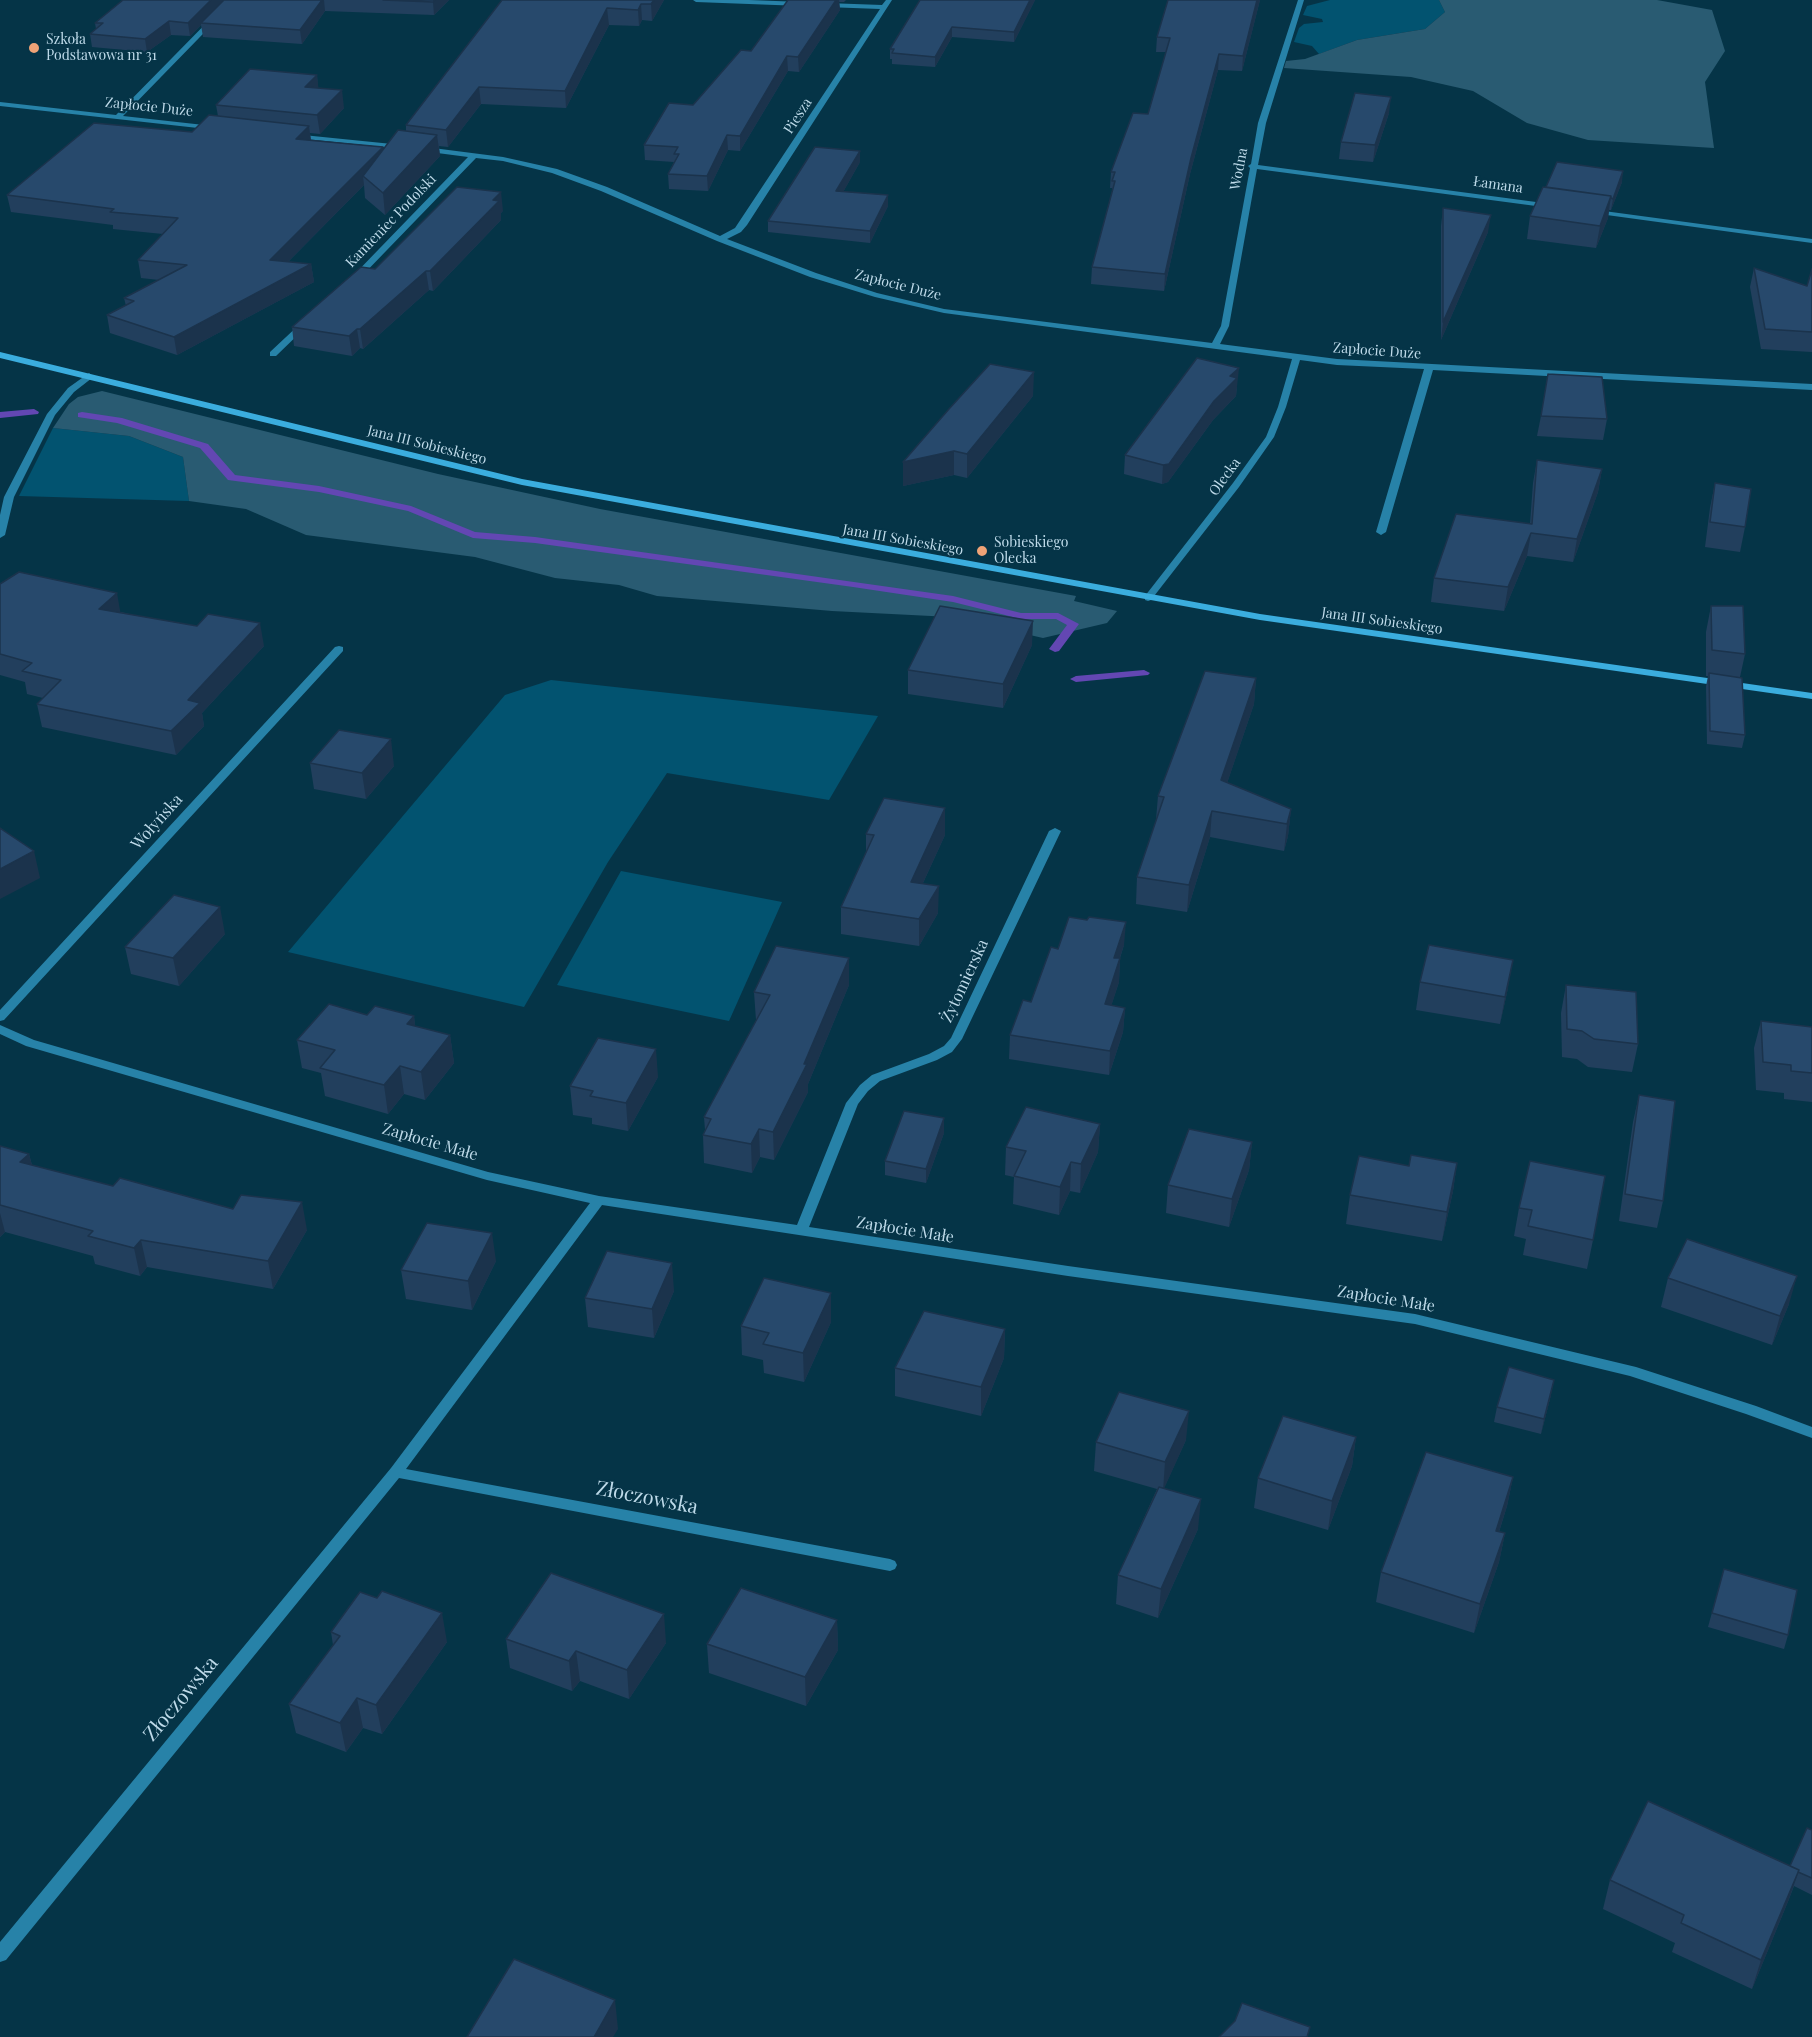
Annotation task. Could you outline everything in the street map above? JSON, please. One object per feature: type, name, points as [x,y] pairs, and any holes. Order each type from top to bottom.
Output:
[{"type":"street","points":[[117,118],[233,0]]},
{"type":"street","points":[[696,0],[887,4]]},
{"type":"street","name":"Wodna","points":[[1215,345],[1225,326],[1252,166],[1262,123],[1301,0]]},
{"type":"street","name":"Piesza","points":[[720,239],[743,225],[887,4]]},
{"type":"street","name":"Zapłocie Duże","points":[[0,104],[221,128]]},
{"type":"street","points":[[291,135],[408,147]]},
{"type":"street","name":"Zapłocie Duże","points":[[419,148],[529,164],[580,180],[813,275],[875,295],[921,306],[987,317],[1215,345],[1296,358],[1429,368],[1812,387]]},
{"type":"street","name":"Kamieniec Podolski","points":[[343,289],[474,155]]},
{"type":"street","name":"Łamana","points":[[1252,166],[1556,206]]},
{"type":"street","points":[[1579,209],[1812,241]]},
{"type":"street","points":[[273,354],[308,322]]},
{"type":"street","name":"Jana III Sobieskiego","points":[[0,356],[522,482],[1260,617],[1812,696]]},
{"type":"street","name":"Olecka","points":[[1148,598],[1160,579],[1205,526],[1270,437],[1282,407],[1296,358]]},
{"type":"street","points":[[1382,532],[1429,368]]},
{"type":"street","points":[[0,535],[9,497],[51,414],[71,390],[89,376]]},
{"type":"street","name":"Wołyńska","points":[[0,1017],[339,649]]},
{"type":"street","name":"Żytomierska","points":[[801,1231],[852,1103],[864,1088],[876,1078],[933,1057],[948,1049],[956,1039],[1055,831]]},
{"type":"street","name":"Zapłocie Małe","points":[[0,1029],[30,1043],[476,1173],[599,1200],[1415,1319],[1631,1371],[1751,1410],[1812,1433]]},
{"type":"street","name":"Złoczowska","points":[[0,1955],[396,1472],[599,1200]]},
{"type":"street","name":"Złoczowska","points":[[396,1472],[890,1565]]},
{"type":"shaded area","points":[[1330,0],[1439,0],[1445,12],[1425,29],[1357,40],[1319,54],[1312,46],[1294,42],[1299,28],[1304,24],[1323,22],[1322,19],[1303,15],[1307,6]]},
{"type":"shaded area","points":[[1439,0],[1657,0],[1712,10],[1725,51],[1705,82],[1714,148],[1588,140],[1527,123],[1473,91],[1411,77],[1284,68],[1286,61],[1305,59],[1357,40],[1425,29],[1445,12]]},
{"type":"shaded area","points":[[102,391],[438,474],[600,509],[1076,596],[1074,601],[1117,611],[1107,623],[1043,638],[951,617],[832,611],[657,596],[619,585],[555,578],[475,557],[306,535],[246,509],[189,501],[183,457],[129,436],[53,428],[69,404],[78,397]]},
{"type":"shaded area","points":[[53,428],[129,436],[183,457],[189,501],[19,496]]},
{"type":"shaded area","points":[[551,680],[878,716],[829,800],[667,773],[608,862],[524,1007],[288,952],[505,695]]},
{"type":"shaded area","points":[[621,871],[782,902],[729,1021],[557,985]]},
{"type":"building","points":[[123,0],[211,0],[188,23],[169,21],[145,39],[90,34],[103,23],[95,23]]},
{"type":"building","points":[[224,0],[322,0],[300,30],[201,23]]},
{"type":"building","points":[[383,0],[435,0],[433,2]]},
{"type":"building","points":[[502,0],[654,0],[651,4],[641,4],[638,10],[607,8],[565,91],[479,87],[446,130],[406,125]]},
{"type":"building","points":[[788,0],[836,0],[798,57],[787,56],[740,136],[727,135],[707,176],[668,174],[679,154],[674,154],[678,147],[644,145],[669,103],[693,105],[741,50],[751,51]]},
{"type":"building","points":[[920,0],[1030,0],[1014,32],[952,27],[935,57],[892,53],[894,49],[890,49]]},
{"type":"building","points":[[1168,0],[1257,0],[1243,56],[1219,54],[1191,158],[1165,274],[1092,267],[1115,181],[1112,181],[1115,172],[1111,172],[1133,113],[1148,114],[1170,38],[1157,37]]},
{"type":"building","points":[[250,69],[317,75],[305,87],[342,90],[317,115],[216,105]]},
{"type":"building","points":[[1355,93],[1391,97],[1375,145],[1341,142]]},
{"type":"building","points":[[209,115],[309,126],[296,139],[383,147],[270,260],[311,264],[174,337],[107,315],[134,301],[124,298],[187,265],[138,260],[178,218],[110,212],[114,209],[7,195],[94,123],[192,132]]},
{"type":"building","points":[[398,130],[437,135],[383,193],[363,176]]},
{"type":"building","points":[[815,147],[860,151],[836,191],[888,195],[870,231],[768,221]]},
{"type":"building","points":[[1557,162],[1623,171],[1613,199],[1611,196],[1546,187]]},
{"type":"building","points":[[457,187],[501,192],[493,200],[499,201],[430,271],[426,271],[349,336],[292,327],[361,267],[375,269]]},
{"type":"building","points":[[1543,187],[1611,196],[1600,226],[1530,216]]},
{"type":"building","points":[[1443,208],[1491,215],[1443,322]]},
{"type":"building","points":[[1754,268],[1807,286],[1812,269],[1812,332],[1765,329]]},
{"type":"building","points":[[1197,358],[1239,368],[1230,376],[1237,378],[1214,401],[1169,464],[1163,465],[1125,455]]},
{"type":"building","points":[[990,364],[1034,372],[967,454],[954,451],[903,462],[949,409]]},
{"type":"building","points":[[1548,374],[1602,377],[1607,419],[1541,416]]},
{"type":"building","points":[[1537,460],[1602,469],[1577,539],[1531,533],[1508,587],[1434,578],[1456,514],[1532,524]]},
{"type":"building","points":[[1715,483],[1751,489],[1745,527],[1710,522]]},
{"type":"building","points":[[19,572],[117,593],[99,609],[197,626],[208,614],[260,623],[188,700],[200,703],[171,731],[37,704],[61,680],[22,671],[32,663],[0,654],[0,584]]},
{"type":"building","points":[[940,606],[1033,621],[1003,684],[908,670]]},
{"type":"building","points":[[1711,606],[1743,606],[1745,654],[1712,650]]},
{"type":"building","points":[[1205,671],[1256,678],[1221,780],[1291,809],[1287,824],[1212,811],[1189,885],[1137,877],[1164,797],[1158,796]]},
{"type":"building","points":[[1709,673],[1742,678],[1745,735],[1710,731]]},
{"type":"building","points":[[339,730],[391,739],[362,773],[310,763]]},
{"type":"building","points":[[884,798],[945,808],[911,882],[939,886],[919,919],[841,907],[874,835],[866,834]]},
{"type":"building","points":[[0,828],[34,851],[0,869]]},
{"type":"building","points":[[174,895],[220,907],[173,958],[125,947]]},
{"type":"building","points":[[1069,917],[1126,922],[1114,958],[1120,958],[1105,1004],[1125,1008],[1110,1051],[1010,1035],[1023,1000],[1031,1002],[1051,947],[1058,949]]},
{"type":"building","points":[[1429,945],[1513,960],[1505,997],[1420,982]]},
{"type":"building","points":[[776,946],[849,958],[804,1064],[807,1064],[773,1132],[759,1129],[751,1144],[703,1135],[711,1119],[704,1117],[770,995],[754,992]]},
{"type":"building","points":[[1566,985],[1636,992],[1638,1044],[1594,1039],[1582,1031],[1567,1029]]},
{"type":"building","points":[[329,1004],[367,1015],[375,1006],[414,1016],[407,1024],[450,1035],[421,1072],[400,1066],[384,1085],[320,1068],[335,1050],[297,1040]]},
{"type":"building","points":[[1761,1021],[1812,1027],[1812,1073],[1791,1071],[1791,1065],[1763,1062]]},
{"type":"building","points":[[598,1038],[656,1049],[626,1103],[590,1096],[593,1091],[570,1086]]},
{"type":"building","points":[[1639,1095],[1675,1101],[1663,1201],[1625,1194]]},
{"type":"building","points":[[1026,1107],[1100,1124],[1081,1164],[1071,1162],[1060,1187],[1014,1176],[1026,1151],[1006,1147]]},
{"type":"building","points":[[904,1111],[944,1118],[926,1169],[885,1161]]},
{"type":"building","points":[[1189,1129],[1252,1142],[1232,1199],[1168,1185]]},
{"type":"building","points":[[0,1146],[29,1154],[20,1162],[113,1186],[120,1178],[233,1209],[241,1195],[302,1202],[268,1261],[141,1240],[134,1248],[88,1236],[93,1231],[0,1205]]},
{"type":"building","points":[[1411,1155],[1457,1163],[1447,1212],[1350,1195],[1359,1156],[1409,1166]]},
{"type":"building","points":[[1530,1161],[1605,1176],[1593,1240],[1528,1226],[1532,1210],[1519,1208]]},
{"type":"building","points":[[427,1223],[492,1233],[468,1281],[401,1270]]},
{"type":"building","points":[[1687,1239],[1797,1276],[1780,1316],[1668,1278]]},
{"type":"building","points":[[607,1251],[672,1263],[652,1309],[585,1298]]},
{"type":"building","points":[[764,1278],[831,1293],[803,1353],[763,1344],[769,1333],[741,1326]]},
{"type":"building","points":[[924,1311],[1005,1329],[981,1387],[895,1368]]},
{"type":"building","points":[[1509,1367],[1554,1380],[1544,1419],[1497,1407]]},
{"type":"building","points":[[1119,1392],[1189,1411],[1165,1462],[1096,1442]]},
{"type":"building","points":[[1283,1416],[1356,1437],[1332,1501],[1258,1478]]},
{"type":"building","points":[[1426,1452],[1513,1477],[1496,1531],[1505,1533],[1480,1604],[1381,1572]]},
{"type":"building","points":[[1159,1487],[1201,1499],[1161,1589],[1118,1575]]},
{"type":"building","points":[[1724,1569],[1797,1590],[1788,1635],[1712,1613]]},
{"type":"building","points":[[551,1573],[664,1614],[627,1670],[576,1651],[569,1661],[506,1639]]},
{"type":"building","points":[[741,1588],[837,1620],[805,1677],[707,1644]]},
{"type":"building","points":[[382,1591],[442,1613],[376,1705],[357,1698],[340,1723],[289,1704],[340,1636],[331,1632],[360,1592],[377,1598]]},
{"type":"building","points":[[1648,1801],[1799,1870],[1761,1960],[1681,1923],[1684,1915],[1610,1880]]},
{"type":"building","points":[[1807,1828],[1812,1830],[1812,1878],[1790,1866]]},
{"type":"building","points":[[514,1959],[615,2000],[594,2037],[467,2037]]},
{"type":"building","points":[[1242,2003],[1310,2027],[1307,2037],[1219,2037],[1235,2021]]},
{"type":"waterway","points":[[0,415],[34,412]]},
{"type":"waterway","points":[[82,415],[118,420],[204,446],[232,478],[319,489],[411,509],[473,535],[535,540],[853,584],[953,599],[1021,616],[1058,616],[1073,624],[1055,649]]},
{"type":"waterway","points":[[1076,679],[1144,673]]},
{"type":"place","name":"Szkoła Podstawowa nr 31","points":[[34,48]]},
{"type":"place","name":"Sobieskiego Olecka","points":[[982,551]]}]
